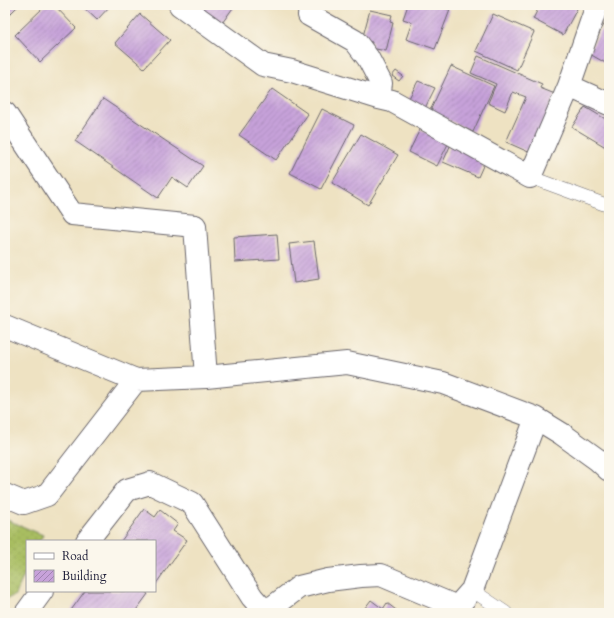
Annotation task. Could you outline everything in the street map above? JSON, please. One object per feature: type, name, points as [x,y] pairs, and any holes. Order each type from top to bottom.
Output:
[{"type":"street","points":[[180,5],[263,65],[292,71],[392,101],[530,177],[569,86],[597,5]]},
{"type":"street","points":[[309,15],[355,41],[368,58],[381,83],[379,98]]},
{"type":"street","points":[[569,86],[609,104]]},
{"type":"street","points":[[5,113],[72,214],[195,226],[206,377]]},
{"type":"street","points":[[5,326],[136,380],[206,377],[347,364],[443,383],[536,418],[562,434],[598,460],[609,470]]},
{"type":"street","points":[[5,495],[24,503],[47,495],[136,380]]},
{"type":"street","points":[[88,540],[127,490],[150,483],[192,504],[252,597],[260,606],[270,609],[299,587],[328,580],[381,575],[456,610],[472,590],[536,418]]},
{"type":"street","points":[[26,613],[41,592]]},
{"type":"lane","points":[[530,177],[609,206]]},
{"type":"lane","points":[[472,590],[506,613]]},
{"type":"green space","points":[[5,519],[43,535],[40,540],[26,540],[26,571],[15,595],[5,600]]},
{"type":"building","points":[[5,5],[19,5],[5,19]]},
{"type":"building","points":[[46,5],[54,5],[76,28],[40,62],[15,35]]},
{"type":"building","points":[[81,5],[111,5],[97,20]]},
{"type":"building","points":[[201,5],[235,5],[220,26],[198,10]]},
{"type":"building","points":[[408,5],[449,5],[447,9],[450,10],[435,49],[406,39],[412,22],[403,19]]},
{"type":"building","points":[[540,5],[579,5],[563,35],[533,19]]},
{"type":"building","points":[[370,10],[392,15],[390,22],[393,23],[386,51],[371,48],[372,42],[362,40]]},
{"type":"building","points":[[140,14],[170,40],[144,68],[115,43]]},
{"type":"building","points":[[493,14],[534,32],[517,70],[476,51]]},
{"type":"building","points":[[609,16],[609,65],[588,53]]},
{"type":"building","points":[[478,56],[542,84],[540,88],[555,94],[533,154],[506,142],[526,97],[513,92],[505,111],[488,103],[496,84],[471,73]]},
{"type":"building","points":[[451,66],[494,86],[473,132],[430,111]]},
{"type":"building","points":[[396,71],[403,76],[399,81],[392,76]]},
{"type":"building","points":[[418,81],[435,88],[425,108],[408,100]]},
{"type":"building","points":[[272,89],[308,114],[276,160],[239,135]]},
{"type":"building","points":[[103,99],[203,166],[188,188],[172,177],[158,198],[75,141]]},
{"type":"building","points":[[585,107],[609,121],[609,149],[572,127]]},
{"type":"building","points":[[322,109],[354,125],[321,189],[290,173]]},
{"type":"building","points":[[420,129],[448,144],[437,166],[409,152]]},
{"type":"building","points":[[361,134],[398,155],[368,205],[332,183]]},
{"type":"building","points":[[451,144],[486,159],[478,177],[443,162]]},
{"type":"building","points":[[277,234],[279,259],[235,262],[234,237]]},
{"type":"building","points":[[314,241],[319,279],[294,283],[289,244]]},
{"type":"building","points":[[144,509],[155,517],[160,510],[178,524],[173,531],[187,540],[156,584],[156,540],[122,540]]},
{"type":"building","points":[[84,592],[145,592],[148,594],[134,613],[69,613]]},
{"type":"building","points":[[371,600],[383,609],[387,603],[400,613],[361,613]]}]
